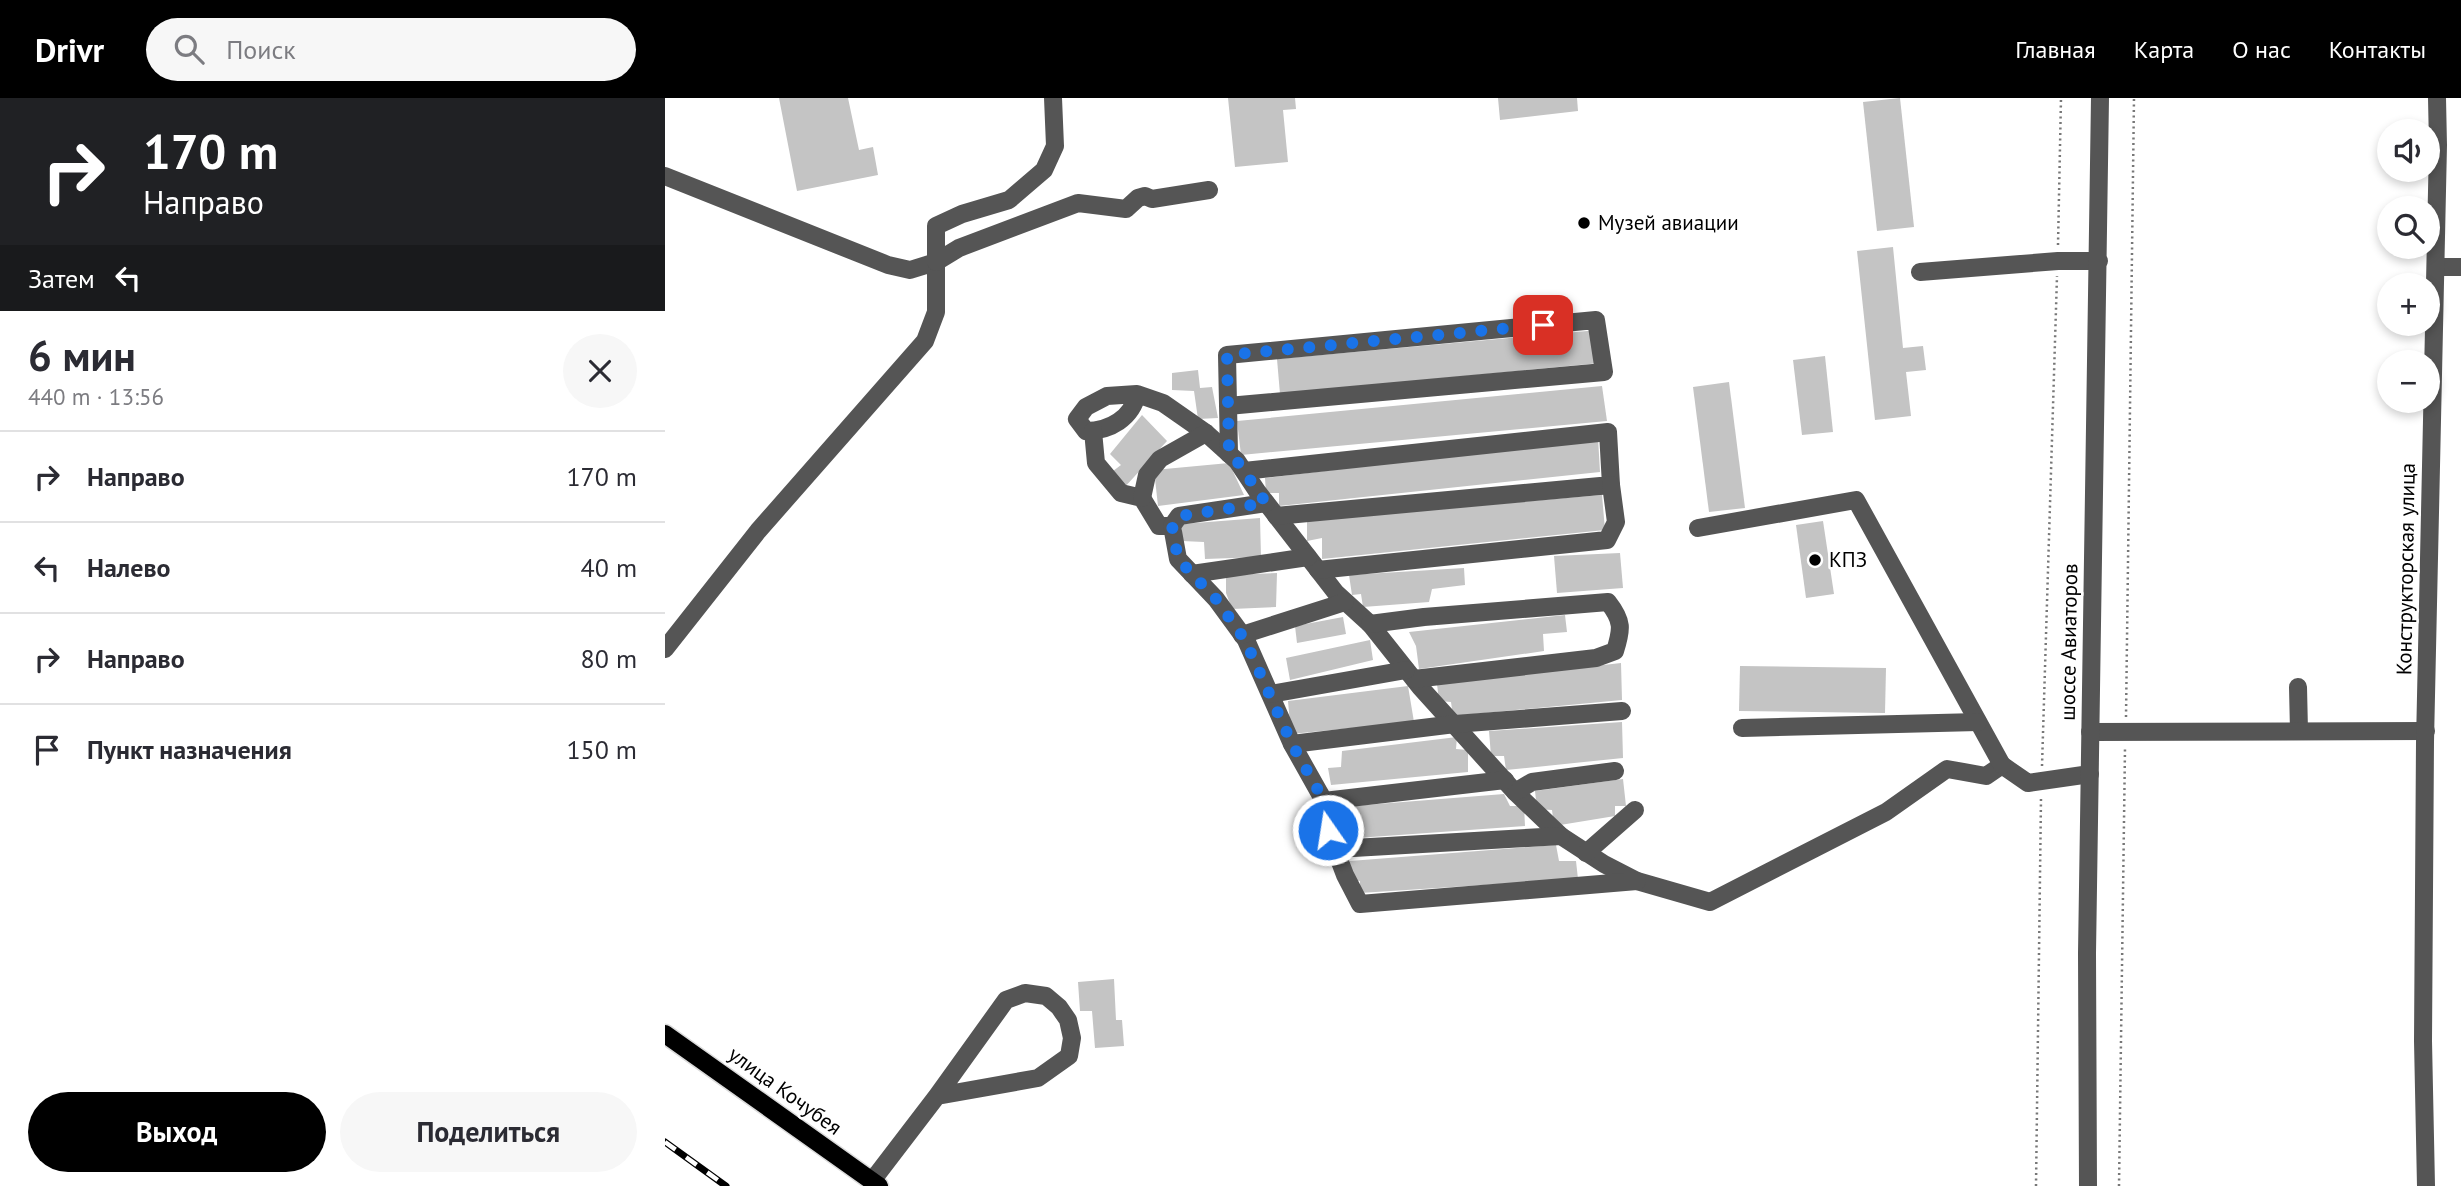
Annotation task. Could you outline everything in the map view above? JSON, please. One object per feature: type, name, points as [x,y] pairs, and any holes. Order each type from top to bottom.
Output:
[{"type":"main road","name":"улица Кочубея","points":[[665,1034],[875,1184]]},
{"type":"street","points":[[665,649],[758,531],[925,341],[936,312],[936,226],[963,214],[1009,200],[1044,170],[1055,146],[1052,98]]},
{"type":"street","name":"шоссе Авиаторов","points":[[2088,1186],[2090,732],[2100,98]]},
{"type":"street","name":"Конструкторская улица","points":[[2426,1186],[2423,1041],[2426,731],[2437,98]]},
{"type":"street","points":[[665,176],[888,265],[910,270],[936,262],[959,248],[1078,203],[1126,209],[1138,198],[1145,196],[1152,199],[1209,190]]},
{"type":"street","points":[[1920,272],[2058,261],[2099,261]]},
{"type":"street","points":[[2436,267],[2461,267]]},
{"type":"street","points":[[1228,406],[1604,372],[1596,320],[1227,355],[1228,406],[1229,454]]},
{"type":"street","points":[[1137,394],[1134,408],[1119,422],[1100,431],[1086,431],[1077,419],[1086,407],[1107,396],[1137,394],[1163,403],[1206,433],[1244,471],[1313,564],[1345,602],[1370,624],[1410,674],[1510,786],[1561,836],[1637,881],[1710,902],[1886,812],[1947,769],[1986,776],[2002,765]]},
{"type":"street","points":[[1093,431],[1096,463],[1121,494],[1142,498]]},
{"type":"street","points":[[1192,574],[1607,540],[1616,522],[1608,432],[1244,471]]},
{"type":"street","points":[[1172,526],[1160,526],[1142,498],[1147,475],[1160,459],[1206,433]]},
{"type":"street","points":[[1611,485],[1179,516],[1172,526],[1178,559],[1216,599],[1242,635],[1292,744],[1324,801],[1328,830],[1360,904],[1637,881]]},
{"type":"street","points":[[1698,528],[1856,500],[2002,765],[2028,783],[2090,774]]},
{"type":"street","points":[[1242,635],[1345,602]]},
{"type":"street","points":[[1271,694],[1410,674],[1596,658],[1615,651],[1620,636],[1620,617],[1608,602],[1370,624]]},
{"type":"street","points":[[2298,687],[2299,731]]},
{"type":"street","points":[[1292,744],[1455,724],[1622,711]]},
{"type":"street","points":[[1742,728],[1978,722]]},
{"type":"street","points":[[2090,732],[2426,731]]},
{"type":"street","points":[[1324,801],[1510,786],[1615,771]]},
{"type":"street","points":[[1586,853],[1636,810]]},
{"type":"street","points":[[1336,849],[1561,836]]},
{"type":"street","points":[[875,1184],[936,1096],[1006,1000],[1025,993],[1045,996],[1059,1007],[1068,1020],[1072,1038],[1069,1056],[1054,1069],[1038,1078],[936,1096]]},
{"type":"path","points":[[2041,774],[2061,98]]},
{"type":"path","points":[[2119,1186],[2134,98]]},
{"type":"path","points":[[2036,1186],[2041,788]]},
{"type":"building","points":[[779,98],[848,98],[859,150],[873,147],[878,175],[797,191]]},
{"type":"building","points":[[1228,98],[1295,98],[1296,109],[1283,110],[1288,162],[1235,167]]},
{"type":"building","points":[[1498,98],[1577,98],[1578,111],[1500,120]]},
{"type":"building","points":[[1900,98],[1914,227],[1877,231],[1863,102]]},
{"type":"building","points":[[1893,247],[1903,348],[1923,346],[1926,370],[1906,372],[1911,416],[1875,420],[1857,251]]},
{"type":"building","points":[[1598,330],[1600,363],[1280,394],[1277,359]]},
{"type":"building","points":[[1825,356],[1833,432],[1802,435],[1793,360]]},
{"type":"building","points":[[1198,370],[1200,388],[1212,387],[1218,418],[1198,419],[1194,391],[1172,390],[1172,373]]},
{"type":"building","points":[[1729,382],[1745,508],[1709,512],[1693,387]]},
{"type":"building","points":[[1602,386],[1607,421],[1241,455],[1237,421]]},
{"type":"building","points":[[1142,415],[1167,441],[1123,489],[1109,474],[1121,465],[1110,454]]},
{"type":"building","points":[[1598,438],[1600,472],[1279,506],[1279,493],[1266,493],[1265,478]]},
{"type":"building","points":[[1229,463],[1244,495],[1158,506],[1154,470]]},
{"type":"building","points":[[1602,495],[1605,530],[1322,559],[1322,538],[1307,541],[1307,520]]},
{"type":"building","points":[[1260,518],[1261,557],[1205,559],[1204,542],[1182,541],[1182,524]]},
{"type":"building","points":[[1823,521],[1834,594],[1806,598],[1796,525]]},
{"type":"building","points":[[1620,553],[1623,588],[1557,593],[1554,556]]},
{"type":"building","points":[[1464,568],[1465,585],[1432,589],[1429,602],[1363,607],[1361,594],[1352,595],[1349,575]]},
{"type":"building","points":[[1277,573],[1276,607],[1232,609],[1226,593],[1226,575]]},
{"type":"building","points":[[1565,615],[1567,632],[1543,634],[1544,651],[1419,669],[1416,646],[1409,632]]},
{"type":"building","points":[[1343,617],[1346,634],[1297,643],[1295,626]]},
{"type":"building","points":[[1370,640],[1373,660],[1290,680],[1286,658]]},
{"type":"building","points":[[1621,663],[1622,700],[1453,716],[1451,702],[1439,701],[1437,684]]},
{"type":"building","points":[[1740,666],[1886,668],[1885,713],[1739,711]]},
{"type":"building","points":[[1408,686],[1414,722],[1291,734],[1288,701]]},
{"type":"building","points":[[1622,722],[1623,758],[1506,770],[1504,756],[1491,756],[1489,731]]},
{"type":"building","points":[[1457,737],[1456,749],[1468,750],[1468,772],[1331,785],[1328,768],[1341,767],[1342,751]]},
{"type":"building","points":[[1623,779],[1626,806],[1615,806],[1615,816],[1554,826],[1552,810],[1537,809],[1535,791]]},
{"type":"building","points":[[1504,794],[1510,806],[1524,806],[1525,826],[1343,839],[1340,807]]},
{"type":"building","points":[[1556,845],[1559,861],[1576,861],[1578,879],[1360,893],[1360,881],[1351,880],[1350,861]]},
{"type":"building","points":[[1114,979],[1116,1020],[1122,1020],[1124,1046],[1095,1048],[1092,1011],[1080,1011],[1078,982]]},
{"type":"railway","points":[[665,1142],[726,1186]]},
{"type":"place","name":"Музей авиации","points":[[1584,223]]},
{"type":"place","name":"КПЗ","points":[[1815,560]]},
{"type":"route","points":[[1328,830],[1324,801],[1292,744],[1245,640],[1216,599],[1178,559],[1172,526],[1179,516],[1266,503],[1237,461],[1229,454],[1227,355],[1543,325]]}]
